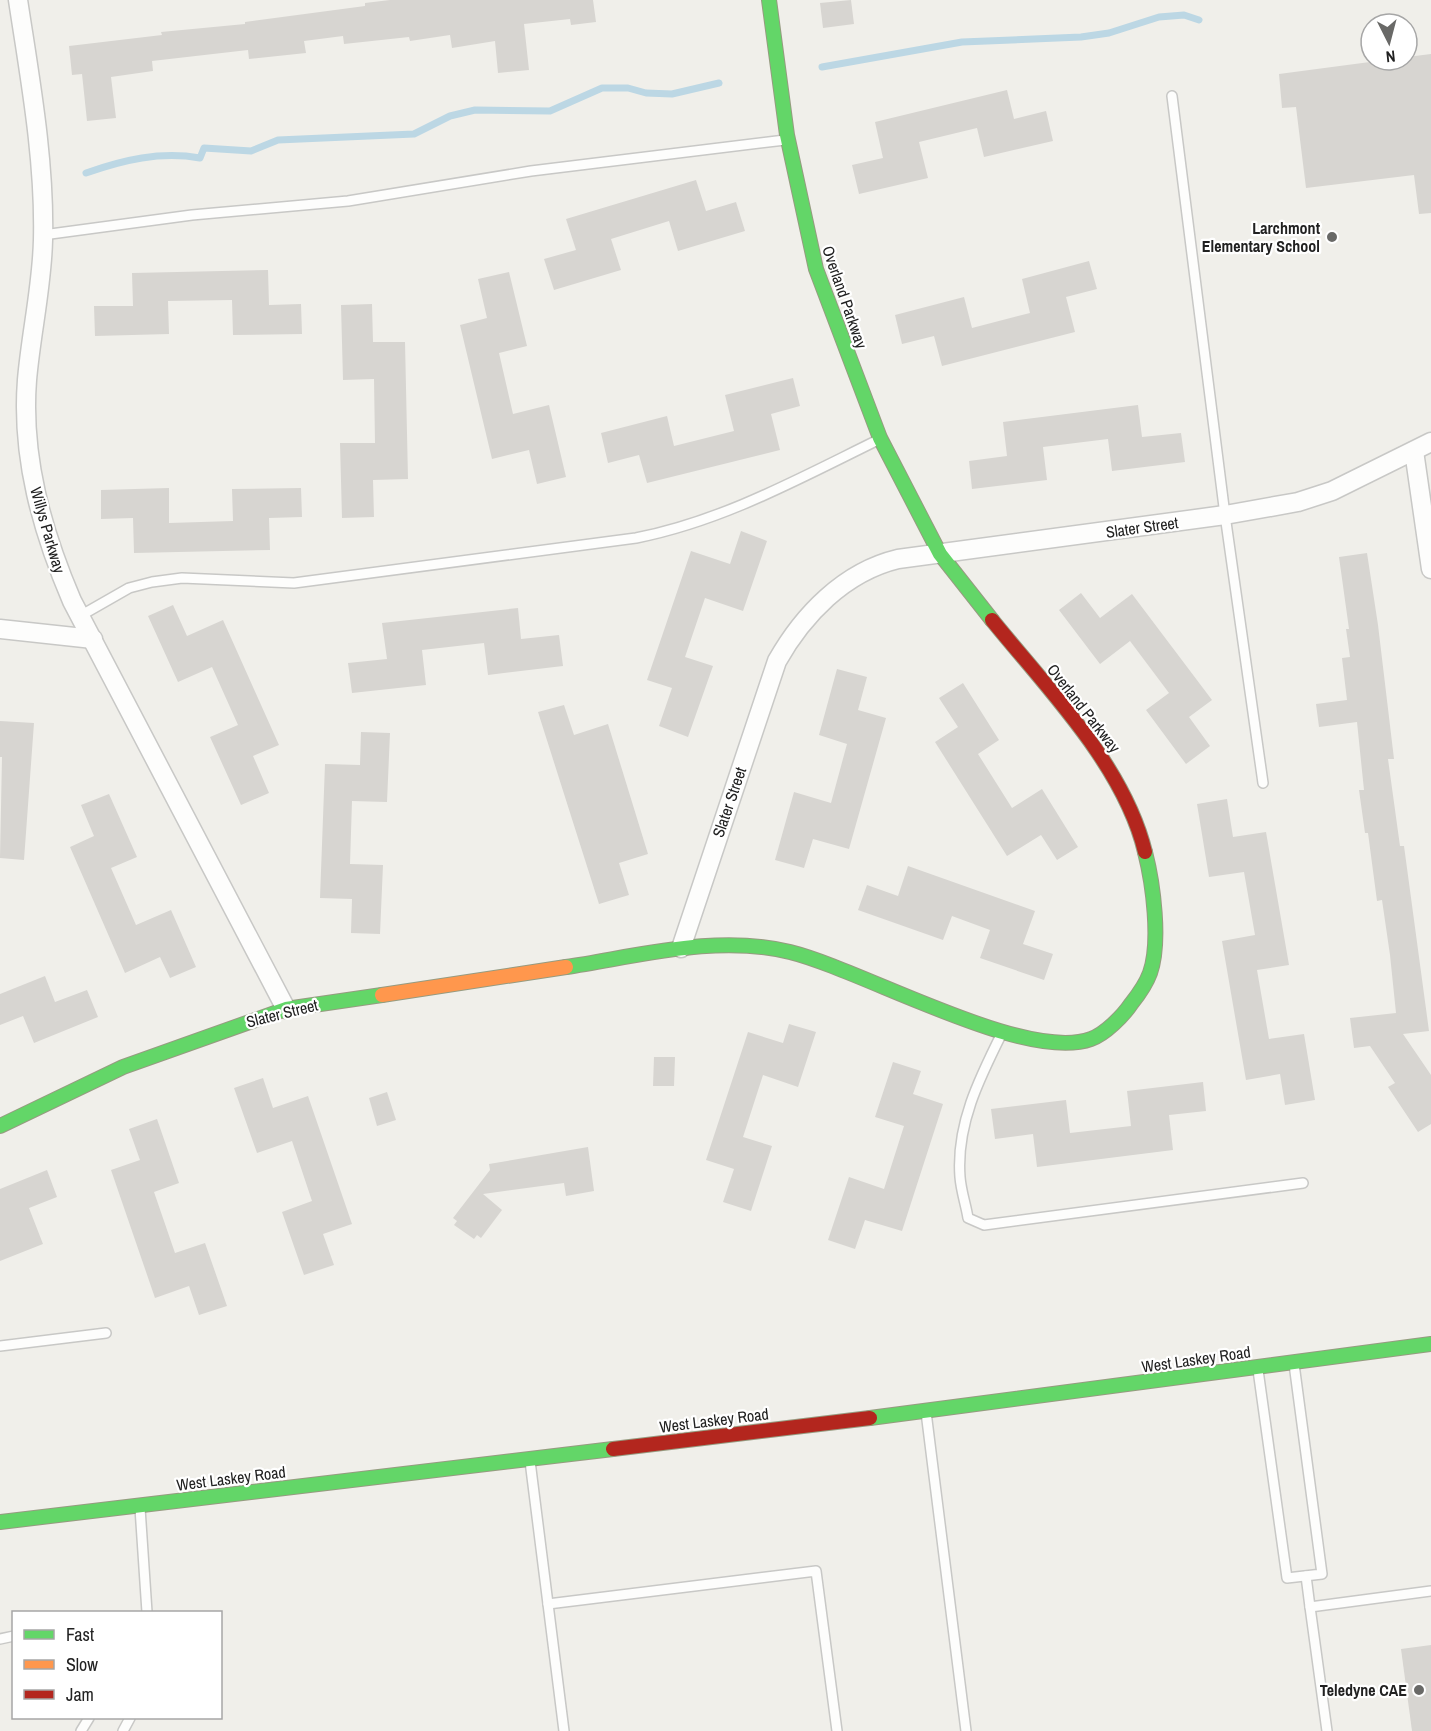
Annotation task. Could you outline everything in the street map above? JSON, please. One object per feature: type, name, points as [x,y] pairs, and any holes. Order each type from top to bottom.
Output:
[{"type":"street","name":"Willys Parkway","points":[[18,0],[38,140],[43,235],[27,380],[26,422],[30,462],[40,510],[54,559],[80,616],[286,1009]]},
{"type":"street","name":"Overland Parkway","points":[[681,948],[719,944],[790,952],[1003,1031],[1055,1044],[1092,1039],[1124,1014],[1144,986],[1150,970],[1155,921],[1152,879],[1142,838],[1123,792],[1103,758],[940,554],[880,438],[816,269],[788,140],[769,0]]},
{"type":"street","name":"Slater Street","points":[[0,1126],[123,1067],[286,1009],[681,948],[777,661],[796,628],[810,611],[841,586],[876,566],[898,559],[1225,515],[1298,502],[1332,491],[1431,442]]},
{"type":"street","points":[[1414,451],[1431,569]]},
{"type":"street","points":[[0,628],[93,639]]},
{"type":"street","name":"West Laskey Road","points":[[0,1522],[926,1412],[1431,1344]]},
{"type":"lane","points":[[1172,96],[1225,515],[1263,783]]},
{"type":"lane","points":[[43,235],[192,215],[348,201],[531,171],[788,140]]},
{"type":"lane","points":[[80,616],[129,588],[152,582],[182,578],[294,583],[624,539],[674,530],[738,508],[880,438]]},
{"type":"lane","points":[[1003,1031],[978,1081],[961,1134],[960,1178],[968,1218],[984,1225],[1303,1183]]},
{"type":"lane","points":[[0,1346],[106,1333]]},
{"type":"lane","points":[[1258,1368],[1287,1578],[1322,1574],[1294,1363]]},
{"type":"lane","points":[[926,1412],[966,1731]]},
{"type":"lane","points":[[530,1459],[564,1731]]},
{"type":"lane","points":[[140,1505],[147,1611]]},
{"type":"lane","points":[[548,1604],[816,1571],[837,1731]]},
{"type":"lane","points":[[1306,1576],[1327,1731]]},
{"type":"lane","points":[[1310,1607],[1431,1591]]},
{"type":"building","points":[[390,0],[593,0],[596,22],[571,25],[570,19],[524,24],[529,70],[498,73],[495,41],[452,48],[450,35],[410,41],[409,37],[344,44],[343,36],[304,41],[306,53],[249,59],[248,50],[152,61],[153,71],[111,77],[116,118],[87,121],[82,74],[72,75],[69,46],[162,35],[161,32],[245,24],[245,22],[365,6],[365,3]]},
{"type":"building","points":[[851,0],[854,24],[823,28],[820,3]]},
{"type":"building","points":[[1431,54],[1431,213],[1419,214],[1414,175],[1306,188],[1296,107],[1282,108],[1279,74],[1359,63],[1359,72],[1419,72],[1419,56]]},
{"type":"building","points":[[1007,90],[1014,119],[1046,111],[1053,141],[984,157],[977,128],[919,142],[928,178],[859,194],[852,165],[883,158],[875,122]]},
{"type":"building","points":[[696,180],[706,211],[736,202],[745,231],[678,251],[669,221],[611,239],[621,270],[554,290],[544,259],[576,250],[566,219]]},
{"type":"building","points":[[1089,261],[1097,289],[1066,297],[1075,332],[942,366],[934,336],[902,344],[895,315],[964,297],[972,328],[1030,313],[1022,279]]},
{"type":"building","points":[[268,270],[269,305],[301,304],[302,334],[233,335],[232,300],[168,301],[169,334],[95,336],[94,306],[133,306],[132,273]]},
{"type":"building","points":[[509,272],[527,346],[499,353],[513,414],[549,405],[566,477],[537,484],[529,450],[492,459],[460,325],[487,318],[478,279]]},
{"type":"building","points":[[372,304],[373,342],[405,342],[408,479],[373,480],[374,517],[342,518],[340,443],[375,443],[374,379],[343,380],[341,305]]},
{"type":"building","points":[[793,378],[800,406],[771,414],[780,450],[647,483],[639,455],[608,463],[601,433],[667,416],[674,446],[734,431],[725,395]]},
{"type":"building","points":[[1138,405],[1142,437],[1181,433],[1185,462],[1112,471],[1108,439],[1043,447],[1047,480],[972,489],[969,461],[1007,456],[1003,422]]},
{"type":"building","points":[[169,488],[169,523],[233,521],[232,489],[301,488],[302,517],[269,518],[270,550],[134,553],[133,518],[101,519],[101,490]]},
{"type":"building","points":[[741,531],[767,541],[743,611],[705,598],[685,657],[713,666],[688,737],[659,726],[672,688],[647,680],[691,551],[730,564]]},
{"type":"building","points":[[1367,553],[1394,759],[1388,759],[1400,846],[1404,846],[1429,1031],[1403,1034],[1431,1075],[1431,1124],[1418,1132],[1388,1087],[1395,1083],[1370,1046],[1354,1048],[1350,1018],[1396,1013],[1390,955],[1382,900],[1377,901],[1368,833],[1365,833],[1359,790],[1364,790],[1357,722],[1319,727],[1316,704],[1347,700],[1342,658],[1350,657],[1346,629],[1349,629],[1339,557]]},
{"type":"building","points":[[1081,593],[1100,618],[1132,594],[1212,700],[1189,717],[1210,746],[1186,764],[1146,710],[1169,693],[1130,641],[1100,664],[1059,610]]},
{"type":"building","points":[[173,605],[187,636],[223,620],[279,745],[253,756],[269,793],[241,805],[210,737],[238,725],[212,667],[178,682],[148,616]]},
{"type":"building","points":[[518,608],[521,639],[559,635],[563,666],[488,675],[484,643],[422,650],[426,685],[352,693],[348,663],[387,659],[382,623]]},
{"type":"building","points":[[837,669],[867,677],[858,710],[886,718],[849,849],[813,839],[804,868],[775,860],[794,792],[831,803],[847,744],[819,735]]},
{"type":"building","points":[[963,683],[999,740],[978,754],[1012,808],[1042,789],[1078,847],[1057,860],[1041,835],[1007,856],[935,742],[958,727],[939,698]]},
{"type":"building","points":[[564,705],[574,735],[608,724],[648,854],[619,863],[629,895],[599,904],[538,712]]},
{"type":"building","points":[[0,721],[34,723],[24,860],[0,858],[2,757],[0,757]]},
{"type":"building","points":[[361,732],[390,733],[387,802],[352,801],[350,864],[383,865],[380,934],[351,933],[352,899],[320,898],[325,764],[360,765]]},
{"type":"building","points":[[109,794],[137,857],[111,868],[136,925],[171,910],[196,967],[170,978],[160,957],[125,973],[70,847],[94,836],[81,805]]},
{"type":"building","points":[[1227,799],[1233,837],[1266,832],[1289,965],[1257,970],[1269,1039],[1304,1034],[1315,1100],[1285,1105],[1280,1074],[1246,1080],[1222,941],[1255,935],[1244,872],[1209,877],[1197,804]]},
{"type":"building","points":[[908,866],[1035,911],[1023,944],[1053,954],[1044,980],[980,958],[990,930],[952,916],[943,940],[858,910],[867,885],[898,896]]},
{"type":"building","points":[[45,976],[55,1002],[87,990],[98,1017],[34,1043],[23,1016],[0,1025],[0,994]]},
{"type":"building","points":[[789,1024],[816,1032],[798,1087],[763,1075],[743,1137],[772,1146],[751,1211],[723,1202],[734,1169],[706,1160],[748,1032],[783,1043]]},
{"type":"building","points":[[654,1057],[675,1057],[674,1086],[653,1086]]},
{"type":"building","points":[[893,1062],[921,1071],[913,1094],[943,1104],[902,1231],[865,1220],[855,1249],[828,1240],[849,1177],[884,1189],[904,1126],[875,1117]]},
{"type":"building","points":[[263,1078],[273,1108],[308,1096],[352,1224],[323,1234],[334,1265],[304,1275],[282,1212],[312,1201],[292,1141],[257,1153],[234,1088]]},
{"type":"building","points":[[1203,1082],[1206,1111],[1169,1115],[1173,1150],[1037,1167],[1033,1134],[995,1139],[991,1109],[1066,1100],[1070,1133],[1131,1126],[1127,1091]]},
{"type":"building","points":[[387,1092],[396,1120],[377,1126],[369,1098]]},
{"type":"building","points":[[157,1119],[179,1183],[154,1192],[175,1253],[205,1243],[227,1306],[199,1315],[189,1286],[155,1298],[111,1170],[140,1160],[129,1129]]},
{"type":"building","points":[[588,1147],[594,1191],[566,1196],[564,1183],[483,1194],[502,1210],[481,1238],[477,1235],[474,1239],[454,1225],[457,1221],[453,1218],[490,1170],[489,1164]]},
{"type":"building","points":[[47,1170],[57,1197],[29,1208],[43,1244],[0,1261],[0,1189]]},
{"type":"building","name":"Teledyne CAE","points":[[1431,1645],[1431,1731],[1412,1731],[1401,1649]]},
{"type":"waterway","points":[[822,67],[962,42],[1081,37],[1109,33],[1159,17],[1184,15],[1199,20]]},
{"type":"waterway","points":[[86,173],[114,164],[156,156],[200,158],[204,148],[251,151],[278,140],[414,134],[450,116],[475,110],[550,111],[602,88],[628,88],[646,93],[672,94],[719,83]]},
{"type":"traffic: fast","points":[[769,0],[787,135],[816,269],[880,438],[940,554],[992,620]]},
{"type":"traffic: fast","points":[[566,967],[706,946],[762,947],[790,952],[821,962],[986,1027],[1026,1038],[1062,1043],[1091,1039],[1108,1029],[1123,1014],[1142,989],[1150,973],[1155,945],[1155,929],[1151,880],[1145,852]]},
{"type":"traffic: fast","points":[[0,1126],[123,1067],[286,1009],[382,995]]},
{"type":"traffic: fast","points":[[870,1418],[1431,1344]]},
{"type":"traffic: fast","points":[[0,1522],[613,1449]]},
{"type":"traffic: slow","points":[[382,995],[566,967]]},
{"type":"traffic: jam","points":[[992,620],[1059,700],[1102,758],[1135,820],[1145,852]]},
{"type":"traffic: jam","points":[[613,1449],[870,1418]]},
{"type":"place","name":"Larchmont Elementary School","points":[[1332,237]]},
{"type":"place","name":"Teledyne CAE","points":[[1419,1690]]}]
